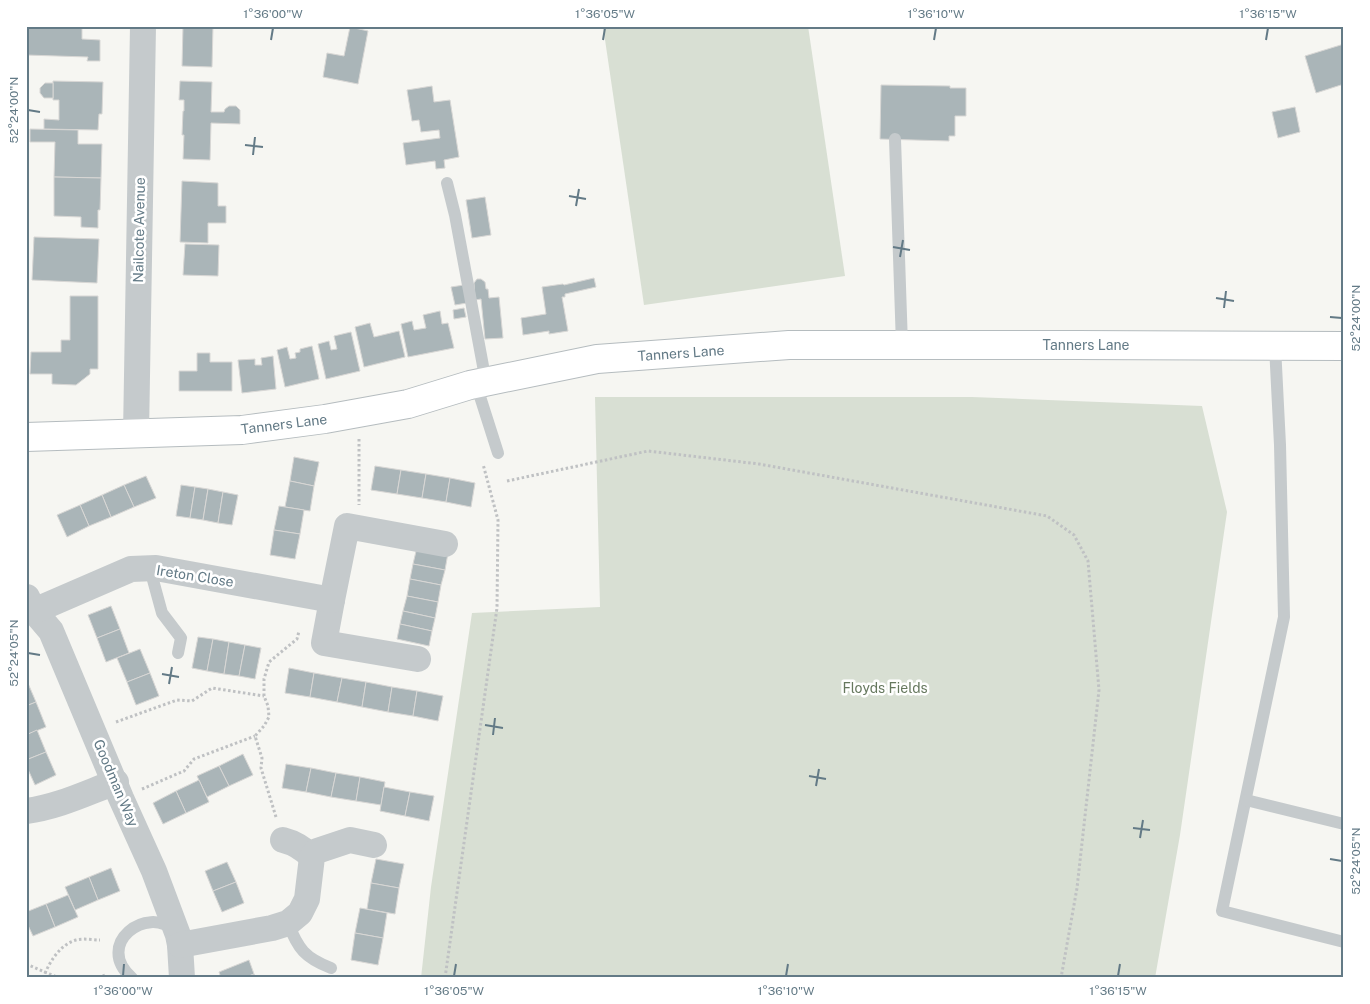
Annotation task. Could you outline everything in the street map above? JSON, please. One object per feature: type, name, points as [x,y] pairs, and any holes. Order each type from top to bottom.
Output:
[{"type":"main road","name":"Tanners Lane","points":[[26,437],[242,430],[325,419],[408,404],[481,383],[597,359],[789,345],[1344,346]]},
{"type":"street","name":"Nailcote Avenue","points":[[136,434],[143,26]]},
{"type":"street","points":[[418,660],[324,643],[347,526],[445,544]]},
{"type":"street","name":"Ireton Close","points":[[30,604],[131,569],[156,568],[332,600]]},
{"type":"street","name":"Goodman Way","points":[[30,604],[51,631],[154,871],[179,940],[182,978]]},
{"type":"street","points":[[26,812],[119,790]]},
{"type":"street","points":[[283,840],[294,843],[304,849],[312,858]]},
{"type":"street","points":[[179,940],[272,928],[288,924],[300,913],[306,899],[312,858],[318,851],[350,840],[374,845]]},
{"type":"lane","points":[[895,140],[902,345]]},
{"type":"lane","points":[[448,183],[457,225],[481,383],[498,453]]},
{"type":"lane","points":[[1275,346],[1280,445],[1284,617],[1222,911],[1344,942]]},
{"type":"lane","points":[[150,569],[162,613],[181,638],[178,653]]},
{"type":"lane","points":[[1246,800],[1344,824]]},
{"type":"lane","points":[[132,978],[120,965],[118,958],[122,938],[127,932],[138,925],[147,922],[157,922],[172,928],[179,940]]},
{"type":"lane","points":[[288,924],[294,940],[302,952],[318,964],[331,968]]},
{"type":"path","points":[[359,439],[359,528]]},
{"type":"path","points":[[507,481],[648,451],[759,464],[1046,516],[1074,535],[1088,560],[1099,690],[1077,888],[1061,978]]},
{"type":"path","points":[[445,978],[497,608],[498,520],[483,464]]},
{"type":"path","points":[[119,790],[184,771],[194,759],[255,736],[264,726],[268,717],[268,706],[264,696],[264,680],[269,662],[297,639],[304,618],[301,594]]},
{"type":"path","points":[[94,732],[176,700],[192,701],[212,688],[264,696]]},
{"type":"path","points":[[255,736],[262,758],[261,768],[283,840]]},
{"type":"path","points":[[43,978],[52,959],[64,946],[76,940],[100,940]]},
{"type":"path","points":[[26,964],[59,978]]},
{"type":"path","points":[[98,978],[104,975]]},
{"type":"green space","points":[[603,26],[808,26],[845,276],[644,305]]},
{"type":"green space","name":"Floyds Fields","points":[[595,397],[972,397],[1202,406],[1227,512],[1180,835],[1155,978],[421,978],[431,887],[472,613],[600,607]]},
{"type":"building","points":[[27,26],[82,26],[82,39],[100,40],[100,61],[87,61],[88,57],[26,55]]},
{"type":"building","points":[[183,26],[213,26],[212,67],[182,66]]},
{"type":"building","points":[[350,27],[368,31],[358,84],[323,77],[327,53],[344,56]]},
{"type":"building","points":[[1344,44],[1344,84],[1316,93],[1305,56]]},
{"type":"building","points":[[53,81],[103,82],[102,114],[99,114],[98,130],[44,129],[44,119],[59,120],[59,100],[53,100]]},
{"type":"building","points":[[180,81],[212,82],[211,112],[224,112],[229,106],[236,106],[240,110],[240,124],[211,123],[210,160],[183,159],[184,100],[179,100]]},
{"type":"building","points":[[45,83],[53,83],[53,98],[44,98],[40,93],[40,88]]},
{"type":"building","points":[[881,85],[966,88],[966,116],[955,116],[955,136],[949,136],[949,141],[880,139]]},
{"type":"building","points":[[432,86],[434,102],[450,100],[459,157],[444,160],[445,168],[436,169],[435,161],[406,165],[403,143],[440,138],[439,130],[421,132],[419,120],[412,121],[407,90]]},
{"type":"building","points":[[1295,107],[1300,132],[1278,138],[1272,112]]},
{"type":"building","points":[[30,129],[78,130],[78,144],[102,144],[101,178],[54,177],[55,142],[30,142]]},
{"type":"building","points":[[54,177],[101,178],[98,228],[81,227],[81,217],[54,216]]},
{"type":"building","points":[[182,181],[218,183],[218,206],[226,206],[226,223],[208,223],[208,243],[180,242]]},
{"type":"building","points":[[485,197],[491,235],[472,238],[466,200]]},
{"type":"building","points":[[34,237],[99,239],[97,283],[32,280]]},
{"type":"building","points":[[185,244],[219,245],[218,276],[183,275]]},
{"type":"building","points":[[594,278],[596,287],[565,294],[565,297],[562,297],[568,331],[549,334],[549,331],[523,335],[521,318],[546,314],[542,287],[564,285]]},
{"type":"building","points":[[477,279],[485,282],[489,298],[499,297],[503,338],[485,339],[481,299],[475,300],[474,283]]},
{"type":"building","points":[[464,285],[467,303],[455,305],[451,287]]},
{"type":"building","points":[[70,296],[98,296],[98,369],[90,369],[90,374],[76,385],[52,384],[52,374],[30,374],[31,352],[61,352],[61,340],[70,340]]},
{"type":"building","points":[[464,308],[466,317],[454,319],[453,310]]},
{"type":"building","points":[[440,311],[442,324],[448,323],[454,348],[408,357],[401,324],[412,321],[414,330],[426,328],[423,315]]},
{"type":"building","points":[[370,323],[374,337],[399,331],[405,357],[364,367],[355,327]]},
{"type":"building","points":[[351,332],[360,371],[326,379],[318,344],[329,341],[331,350],[337,349],[334,336]]},
{"type":"building","points":[[312,346],[319,379],[285,387],[277,350],[287,347],[290,359],[296,358],[295,353],[300,352],[300,349]]},
{"type":"building","points":[[197,353],[210,353],[210,362],[232,362],[232,391],[179,391],[179,371],[197,371]]},
{"type":"building","points":[[273,356],[276,389],[242,393],[238,360],[255,359],[255,365],[262,365],[261,358]]},
{"type":"building","points":[[26,358],[28,358],[28,384],[26,384]]},
{"type":"building","points":[[294,457],[319,462],[314,486],[290,481]]},
{"type":"building","points":[[375,466],[401,470],[397,494],[371,490]]},
{"type":"building","points":[[401,470],[426,474],[422,498],[397,494]]},
{"type":"building","points":[[426,474],[450,478],[446,502],[422,498]]},
{"type":"building","points":[[146,476],[156,498],[134,507],[124,485]]},
{"type":"building","points":[[450,478],[475,483],[471,507],[446,502]]},
{"type":"building","points":[[290,481],[314,486],[310,511],[285,507]]},
{"type":"building","points":[[124,485],[134,507],[111,517],[102,495]]},
{"type":"building","points":[[181,485],[195,487],[190,518],[176,516]]},
{"type":"building","points":[[195,487],[208,489],[203,520],[190,518]]},
{"type":"building","points":[[208,489],[223,492],[218,523],[203,520]]},
{"type":"building","points":[[223,492],[238,495],[232,525],[218,523]]},
{"type":"building","points":[[102,495],[111,517],[89,526],[80,505]]},
{"type":"building","points":[[80,505],[89,526],[67,537],[57,515]]},
{"type":"building","points":[[279,506],[304,510],[300,534],[274,530]]},
{"type":"building","points":[[274,530],[300,534],[295,559],[270,555]]},
{"type":"building","points":[[417,547],[448,553],[445,570],[413,564]]},
{"type":"building","points":[[413,564],[445,570],[441,585],[410,579]]},
{"type":"building","points":[[410,579],[441,585],[438,602],[407,596]]},
{"type":"building","points":[[407,596],[438,602],[435,618],[403,611]]},
{"type":"building","points":[[111,606],[120,629],[97,638],[88,615]]},
{"type":"building","points":[[403,611],[435,618],[432,631],[400,624]]},
{"type":"building","points":[[400,624],[432,631],[429,646],[397,639]]},
{"type":"building","points":[[120,629],[129,653],[106,662],[97,638]]},
{"type":"building","points":[[198,637],[213,639],[207,671],[192,668]]},
{"type":"building","points":[[213,639],[229,642],[224,674],[207,671]]},
{"type":"building","points":[[229,642],[245,645],[239,676],[224,674]]},
{"type":"building","points":[[245,645],[261,648],[255,679],[239,676]]},
{"type":"building","points":[[140,649],[150,673],[127,682],[117,658]]},
{"type":"building","points":[[289,668],[314,673],[310,697],[285,693]]},
{"type":"building","points":[[150,673],[159,696],[136,705],[127,682]]},
{"type":"building","points":[[314,673],[342,678],[337,702],[310,697]]},
{"type":"building","points":[[342,678],[366,682],[362,707],[337,702]]},
{"type":"building","points":[[26,682],[36,702],[26,706]]},
{"type":"building","points":[[366,682],[392,687],[388,712],[362,707]]},
{"type":"building","points":[[392,687],[417,691],[413,716],[388,712]]},
{"type":"building","points":[[417,691],[443,696],[438,721],[413,716]]},
{"type":"building","points":[[36,702],[46,727],[26,735],[26,706]]},
{"type":"building","points":[[37,730],[46,752],[26,760],[26,735]]},
{"type":"building","points":[[46,752],[56,775],[35,785],[26,765],[26,760]]},
{"type":"building","points":[[243,754],[253,775],[229,786],[219,766]]},
{"type":"building","points":[[286,764],[311,768],[306,792],[282,788]]},
{"type":"building","points":[[219,766],[229,786],[207,797],[197,776]]},
{"type":"building","points":[[311,768],[336,773],[331,797],[306,792]]},
{"type":"building","points":[[336,773],[360,777],[356,801],[331,797]]},
{"type":"building","points":[[360,777],[385,782],[381,805],[356,801]]},
{"type":"building","points":[[199,780],[209,802],[186,813],[176,791]]},
{"type":"building","points":[[384,787],[410,792],[405,816],[380,811]]},
{"type":"building","points":[[176,791],[186,813],[163,824],[153,803]]},
{"type":"building","points":[[410,792],[434,796],[429,821],[405,816]]},
{"type":"building","points":[[376,859],[404,864],[399,888],[371,883]]},
{"type":"building","points":[[227,862],[236,882],[213,891],[205,871]]},
{"type":"building","points":[[111,868],[120,891],[98,900],[89,877]]},
{"type":"building","points":[[89,877],[98,900],[75,910],[65,887]]},
{"type":"building","points":[[236,882],[244,903],[222,912],[213,891]]},
{"type":"building","points":[[371,883],[399,888],[395,914],[367,909]]},
{"type":"building","points":[[68,895],[78,917],[55,927],[46,904]]},
{"type":"building","points":[[46,904],[55,927],[33,936],[26,921],[26,912]]},
{"type":"building","points":[[360,908],[387,913],[383,938],[355,933]]},
{"type":"building","points":[[355,933],[383,938],[378,965],[351,960]]},
{"type":"building","points":[[249,960],[254,974],[244,978],[221,978],[219,972]]},
{"type":"building","points":[[254,974],[256,978],[244,978]]}]
